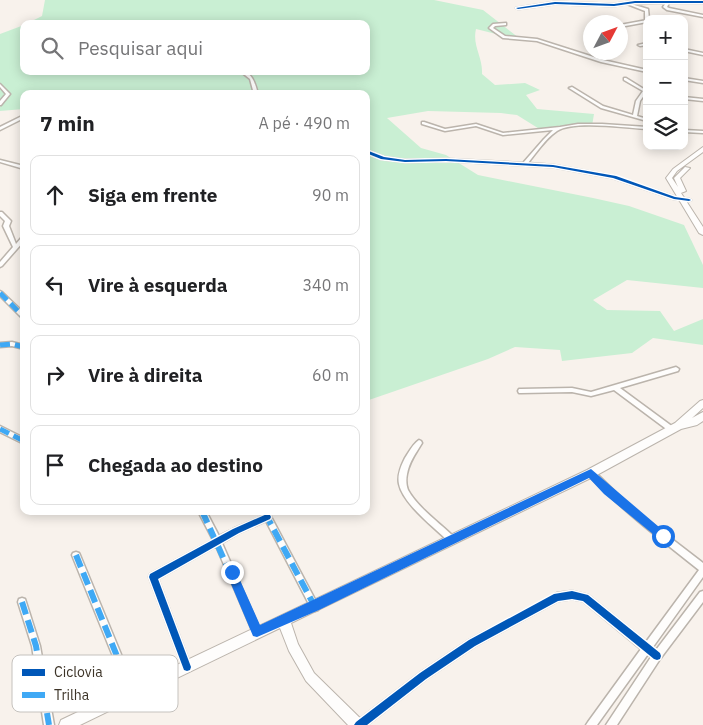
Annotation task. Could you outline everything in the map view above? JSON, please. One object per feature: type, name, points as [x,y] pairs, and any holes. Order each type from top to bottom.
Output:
[{"type":"main road","points":[[703,149],[698,156],[675,170],[673,178],[698,218],[703,233]]},
{"type":"main road","points":[[178,671],[591,473],[674,427],[703,404]]},
{"type":"main road","points":[[674,427],[694,422],[703,416]]},
{"type":"main road","points":[[284,621],[293,648],[310,677],[358,725]]},
{"type":"main road","points":[[66,725],[93,712]]},
{"type":"street","points":[[611,0],[647,10],[647,15]]},
{"type":"street","points":[[668,2],[665,7],[668,9],[703,16]]},
{"type":"street","points":[[518,8],[555,3],[614,5],[623,3],[703,2]]},
{"type":"street","points":[[628,24],[643,21]]},
{"type":"street","points":[[505,24],[494,25],[491,28],[504,37],[537,40],[594,59],[643,70]]},
{"type":"street","points":[[688,51],[703,54]]},
{"type":"street","points":[[247,75],[252,79],[255,90]]},
{"type":"street","points":[[625,79],[643,89]]},
{"type":"street","points":[[688,80],[703,82]]},
{"type":"street","points":[[0,84],[8,94],[0,104]]},
{"type":"street","points":[[571,88],[602,107],[643,119]]},
{"type":"street","points":[[635,117],[638,101],[643,95]]},
{"type":"street","points":[[688,98],[703,100]]},
{"type":"street","points":[[0,129],[20,118]]},
{"type":"street","points":[[423,123],[445,130],[476,125],[503,134],[599,126],[643,128]]},
{"type":"street","points":[[524,165],[550,134],[560,128]]},
{"type":"street","points":[[688,130],[703,132]]},
{"type":"street","points":[[370,153],[383,158],[405,161],[446,160],[553,166],[614,178],[685,200]]},
{"type":"street","points":[[0,160],[20,167]]},
{"type":"street","points":[[0,213],[7,218],[6,226],[15,247]]},
{"type":"street","points":[[0,265],[20,242]]},
{"type":"street","points":[[0,293],[20,312]]},
{"type":"street","points":[[0,345],[12,344],[20,346]]},
{"type":"street","points":[[521,391],[572,390],[590,394],[676,369]]},
{"type":"street","points":[[615,387],[674,427]]},
{"type":"street","points":[[0,429],[20,439]]},
{"type":"street","points":[[419,443],[404,471],[403,486],[410,497],[452,540]]},
{"type":"street","points":[[591,473],[638,518],[703,570],[591,725]]},
{"type":"street","points":[[204,515],[218,542],[257,632]]},
{"type":"street","points":[[187,667],[153,577],[264,515]]},
{"type":"street","points":[[267,515],[315,607]]},
{"type":"street","points":[[76,555],[117,655]]},
{"type":"street","points":[[358,725],[423,676],[472,643],[557,597],[572,595],[585,598],[657,656]]},
{"type":"street","points":[[611,725],[657,656],[703,595]]},
{"type":"street","points":[[22,602],[37,655]]},
{"type":"street","points":[[670,616],[682,623]]},
{"type":"street","points":[[47,712],[49,725]]},
{"type":"green space","points":[[45,0],[434,0],[483,10],[519,38],[476,29],[475,41],[481,62],[482,74],[495,85],[525,83],[540,90],[526,95],[537,109],[594,114],[592,126],[541,130],[517,115],[501,113],[428,111],[387,118],[421,148],[446,155],[478,175],[629,206],[684,225],[703,265],[703,288],[627,280],[593,300],[607,310],[660,311],[674,331],[703,319],[703,345],[653,338],[632,353],[562,361],[560,350],[515,347],[488,359],[370,400],[370,90],[20,90],[20,109],[0,111],[0,34],[20,26],[20,75],[370,75],[370,20],[34,20],[42,16]]},
{"type":"marked path","points":[[0,293],[20,313]]},
{"type":"marked path","points":[[0,345],[12,344],[20,346]]},
{"type":"marked path","points":[[0,429],[20,439]]},
{"type":"marked path","points":[[204,515],[218,542],[257,632]]},
{"type":"marked path","points":[[266,515],[315,607]]},
{"type":"marked path","points":[[76,555],[117,655]]},
{"type":"marked path","points":[[22,602],[37,655]]},
{"type":"marked path","points":[[47,712],[49,725]]},
{"type":"cycle path","points":[[518,8],[555,3],[614,5],[635,2],[703,2]]},
{"type":"cycle path","points":[[370,153],[383,158],[405,161],[446,160],[553,166],[614,177],[674,198],[689,200]]},
{"type":"cycle path","points":[[187,667],[153,577],[236,531],[267,517]]},
{"type":"cycle path","points":[[359,725],[423,676],[472,643],[557,597],[572,595],[585,598],[657,656]]},
{"type":"route","points":[[232,572],[257,632],[315,607],[591,473],[638,518],[663,536]]}]
